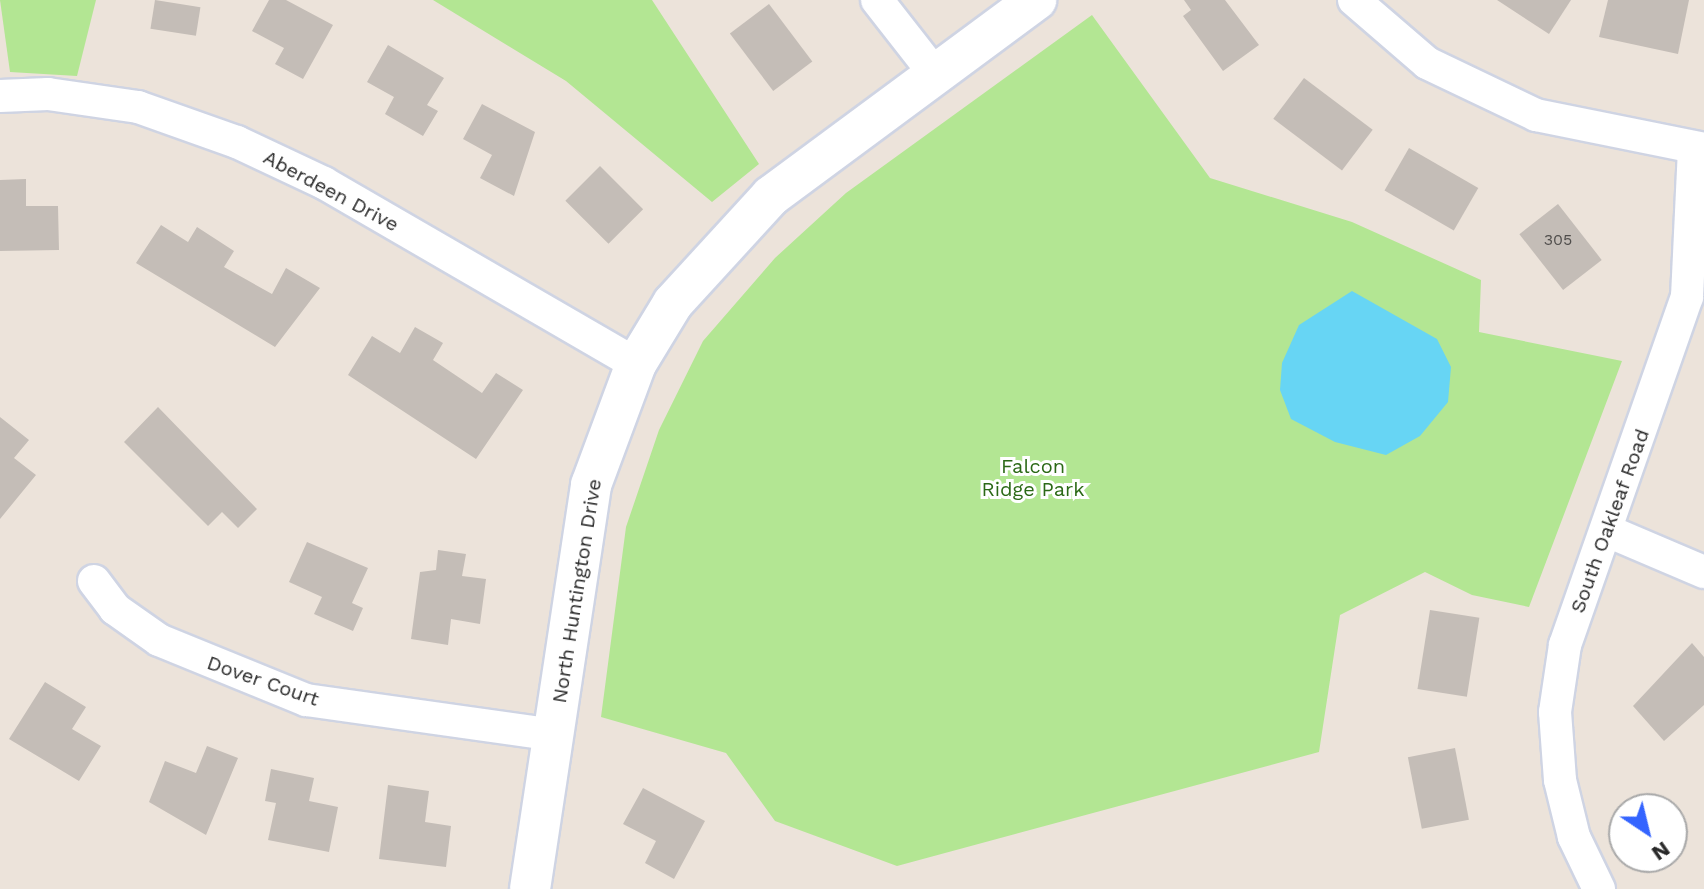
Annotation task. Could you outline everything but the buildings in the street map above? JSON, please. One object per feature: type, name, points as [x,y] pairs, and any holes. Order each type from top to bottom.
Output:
[{"type":"street","points":[[877,0],[934,73]]},
{"type":"street","name":"North Huntington Drive","points":[[530,889],[591,485],[636,364],[673,303],[771,196],[1036,0]]},
{"type":"street","points":[[1354,0],[1427,63],[1536,115],[1699,149]]},
{"type":"street","name":"Aberdeen Drive","points":[[0,96],[48,94],[138,107],[237,142],[324,183],[636,364]]},
{"type":"street","name":"South Oakleaf Road","points":[[1599,889],[1574,837],[1560,780],[1555,712],[1565,645],[1610,532],[1687,297],[1699,149]]},
{"type":"street","points":[[1610,532],[1704,572]]},
{"type":"street","name":"Dover Court","points":[[94,581],[115,609],[159,640],[306,700],[554,735]]},
{"type":"green space","points":[[0,0],[96,0],[77,76],[10,72]]},
{"type":"green space","points":[[433,0],[652,0],[759,164],[712,202],[566,81]]},
{"type":"green space","name":"Falcon Ridge Park","points":[[1092,15],[1210,178],[1352,222],[1481,280],[1479,332],[1622,361],[1529,607],[1472,595],[1425,572],[1340,615],[1319,752],[897,866],[775,821],[726,753],[601,717],[626,527],[659,430],[703,341],[775,258],[846,193]]},
{"type":"water","points":[[1352,291],[1437,339],[1451,367],[1448,402],[1420,436],[1386,455],[1335,442],[1291,419],[1280,390],[1282,363],[1299,325]]}]
